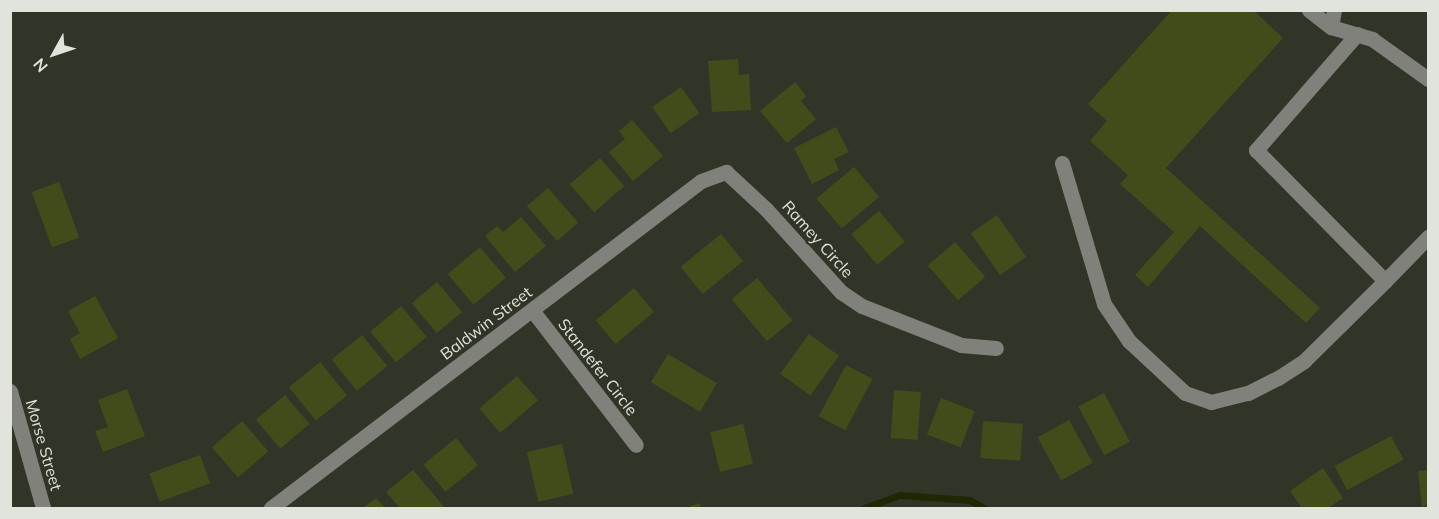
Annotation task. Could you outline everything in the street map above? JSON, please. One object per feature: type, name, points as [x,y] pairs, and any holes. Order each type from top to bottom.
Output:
[{"type":"street","points":[[1309,10],[1331,27],[1372,39],[1428,79]]},
{"type":"street","points":[[1331,27],[1334,10]]},
{"type":"street","points":[[1357,34],[1256,150],[1385,281]]},
{"type":"street","points":[[1062,163],[1104,304],[1129,341],[1185,393],[1211,402],[1248,393],[1304,362],[1428,237]]},
{"type":"street","name":"Baldwin Street","points":[[271,508],[701,181],[726,172]]},
{"type":"street","name":"Ramey Circle","points":[[726,172],[766,209],[841,292],[862,306],[961,345],[996,348]]},
{"type":"street","name":"Standefer Circle","points":[[532,310],[636,445]]},
{"type":"street","name":"Morse Street","points":[[10,391],[44,508]]},
{"type":"building","points":[[1172,10],[1253,10],[1283,38],[1166,168],[1320,308],[1306,323],[1200,226],[1148,287],[1135,275],[1174,232],[1120,184],[1128,175],[1090,141],[1107,121],[1088,104]]},
{"type":"building","points":[[738,59],[739,75],[749,74],[751,110],[712,112],[708,61]]},
{"type":"building","points":[[795,82],[806,96],[801,101],[816,119],[787,143],[760,111]]},
{"type":"building","points":[[681,87],[699,113],[671,133],[652,107]]},
{"type":"building","points":[[632,120],[663,156],[633,181],[609,152],[625,139],[619,131]]},
{"type":"building","points":[[836,127],[849,152],[834,159],[839,170],[812,184],[794,148]]},
{"type":"building","points":[[600,158],[624,186],[594,212],[570,184]]},
{"type":"building","points":[[854,167],[879,197],[842,228],[816,198]]},
{"type":"building","points":[[59,182],[79,237],[52,247],[32,192]]},
{"type":"building","points":[[548,188],[578,223],[557,241],[527,206]]},
{"type":"building","points":[[879,211],[905,242],[877,265],[851,234]]},
{"type":"building","points":[[997,215],[1026,257],[1000,275],[971,233]]},
{"type":"building","points":[[521,217],[546,246],[515,272],[485,236],[497,226],[503,232]]},
{"type":"building","points":[[721,234],[743,261],[703,294],[681,267]]},
{"type":"building","points":[[955,242],[985,277],[958,300],[928,266]]},
{"type":"building","points":[[480,247],[506,278],[474,305],[448,274]]},
{"type":"building","points":[[757,278],[792,320],[767,341],[732,299]]},
{"type":"building","points":[[437,282],[462,312],[437,333],[412,303]]},
{"type":"building","points":[[634,288],[654,312],[616,344],[596,320]]},
{"type":"building","points":[[95,296],[118,338],[80,359],[70,339],[80,333],[68,311]]},
{"type":"building","points":[[401,306],[427,337],[396,362],[370,332]]},
{"type":"building","points":[[809,334],[839,356],[810,395],[780,374]]},
{"type":"building","points":[[362,335],[387,366],[357,391],[332,360]]},
{"type":"building","points":[[668,354],[717,383],[700,412],[651,382]]},
{"type":"building","points":[[320,362],[347,395],[316,421],[289,387]]},
{"type":"building","points":[[846,365],[872,379],[845,430],[819,416]]},
{"type":"building","points":[[517,376],[538,400],[500,433],[479,409]]},
{"type":"building","points":[[127,389],[145,436],[103,452],[95,431],[108,427],[98,400]]},
{"type":"building","points":[[894,390],[921,392],[918,440],[891,438]]},
{"type":"building","points":[[1104,393],[1130,442],[1104,455],[1078,407]]},
{"type":"building","points":[[285,395],[309,424],[280,449],[256,419]]},
{"type":"building","points":[[941,398],[975,411],[961,447],[927,434]]},
{"type":"building","points":[[1069,420],[1093,463],[1061,480],[1038,437]]},
{"type":"building","points":[[242,421],[268,451],[238,477],[212,447]]},
{"type":"building","points":[[983,421],[1023,424],[1020,461],[980,458]]},
{"type":"building","points":[[743,424],[753,464],[720,472],[710,432]]},
{"type":"building","points":[[1391,436],[1404,460],[1347,490],[1334,466]]},
{"type":"building","points":[[456,438],[478,465],[445,492],[423,464]]},
{"type":"building","points":[[562,444],[573,494],[538,502],[527,452]]},
{"type":"building","points":[[200,455],[210,483],[160,502],[149,473]]},
{"type":"building","points":[[1323,468],[1343,498],[1328,508],[1302,508],[1290,491]]},
{"type":"building","points":[[413,470],[445,508],[400,508],[386,492]]},
{"type":"building","points":[[1428,470],[1428,504],[1422,508],[1418,471]]},
{"type":"building","points":[[376,498],[385,508],[363,508]]},
{"type":"building","points":[[699,503],[702,508],[686,508]]},
{"type":"waterway","points":[[864,508],[900,495],[970,500],[984,508]]}]
